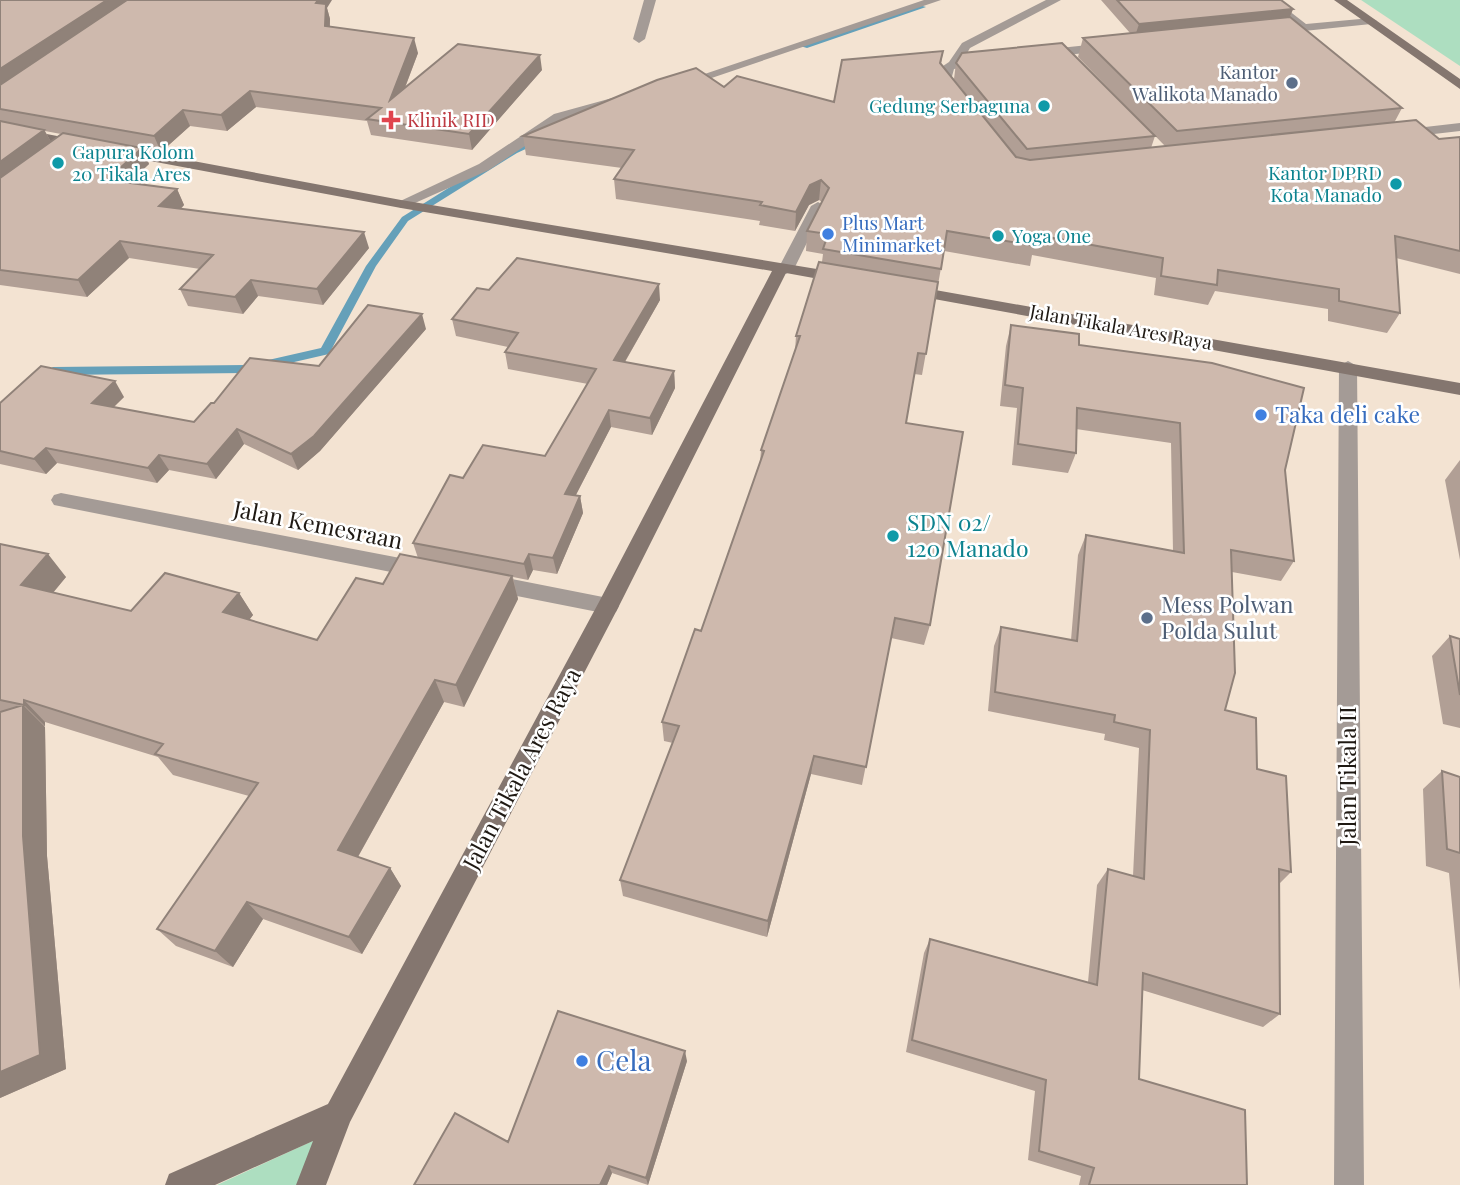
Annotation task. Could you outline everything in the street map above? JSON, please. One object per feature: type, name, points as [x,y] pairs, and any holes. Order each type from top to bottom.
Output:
[{"type":"main road","points":[[1340,0],[1460,85]]},
{"type":"main road","points":[[0,130],[403,204],[854,281]]},
{"type":"main road","name":"Jalan Tikala Ares Raya","points":[[311,1185],[338,1114],[608,606],[783,268]]},
{"type":"main road","name":"Jalan Tikala Ares Raya","points":[[895,288],[1348,366],[1460,388]]},
{"type":"main road","points":[[180,1185],[338,1114]]},
{"type":"street","points":[[639,39],[650,0]]},
{"type":"street","points":[[671,87],[935,0]]},
{"type":"street","points":[[968,109],[945,80],[947,69],[955,63],[966,46],[1055,0]]},
{"type":"street","points":[[1268,0],[1302,33],[1371,21]]},
{"type":"street","points":[[1022,56],[1067,57],[1123,46]]},
{"type":"street","points":[[955,63],[995,59]]},
{"type":"street","points":[[403,204],[484,167],[559,117],[641,95]]},
{"type":"street","points":[[1388,135],[1410,128],[1460,127]]},
{"type":"street","points":[[48,157],[67,142]]},
{"type":"street","points":[[783,268],[818,206]]},
{"type":"street","name":"Jalan Tikala II","points":[[1348,366],[1349,1185]]},
{"type":"street","name":"Jalan Kemesraan","points":[[61,500],[444,574]]},
{"type":"street","points":[[471,579],[608,606]]},
{"type":"green space","points":[[1361,0],[1460,0],[1460,66]]},
{"type":"green space","points":[[319,1138],[300,1185],[217,1185]]},
{"type":"building","points":[[0,0],[107,0],[0,69]]},
{"type":"building","points":[[127,0],[318,0],[316,3],[326,4],[325,26],[414,38],[390,100],[458,44],[540,55],[469,134],[367,119],[381,108],[250,91],[221,115],[183,110],[154,136],[0,109],[0,85]]},
{"type":"building","points":[[1117,0],[1281,0],[1293,9],[1139,24]]},
{"type":"building","points":[[1290,17],[1402,108],[1177,131],[1083,38]]},
{"type":"building","name":"Gedung Serbaguna","points":[[1062,43],[1155,136],[1027,149],[956,63],[962,53]]},
{"type":"building","points":[[943,51],[940,63],[1016,157],[1030,160],[1416,120],[1439,139],[1460,137],[1460,251],[1395,236],[1400,313],[1339,301],[1339,289],[1218,270],[1217,285],[1161,276],[1163,258],[1037,235],[1035,246],[947,231],[941,269],[823,249],[828,234],[807,231],[829,188],[821,180],[810,185],[796,212],[760,205],[762,202],[614,179],[634,150],[523,136],[657,80],[696,68],[724,87],[737,76],[834,102],[842,60]]},
{"type":"building","points":[[0,121],[44,130],[0,162]]},
{"type":"building","points":[[63,133],[142,148],[107,180],[177,189],[159,206],[364,232],[317,289],[251,280],[235,297],[180,289],[213,255],[120,241],[78,280],[0,270],[0,178]]},
{"type":"building","points":[[517,258],[659,284],[614,360],[674,371],[650,418],[609,410],[565,494],[580,496],[553,558],[529,554],[524,564],[413,543],[450,475],[463,478],[483,445],[545,456],[596,369],[505,352],[518,333],[452,319],[477,288],[489,290]]},
{"type":"building","points":[[819,262],[938,282],[926,354],[918,353],[906,423],[963,432],[930,625],[895,618],[866,767],[814,756],[768,921],[620,880],[679,726],[662,722],[695,629],[701,631],[764,451],[761,450],[800,336],[796,336]]},
{"type":"building","points":[[368,305],[422,314],[314,436],[291,454],[237,429],[207,464],[159,455],[148,468],[46,448],[34,459],[0,451],[0,403],[41,366],[115,381],[92,403],[194,422],[214,403],[250,358],[319,366]]},
{"type":"building","points":[[1011,325],[1079,334],[1079,345],[1212,363],[1304,388],[1285,470],[1294,561],[1231,550],[1235,673],[1225,710],[1256,718],[1257,769],[1286,776],[1291,872],[1279,869],[1280,1014],[1143,973],[1139,1079],[1245,1110],[1247,1185],[1089,1185],[1094,1168],[1039,1151],[1046,1080],[912,1040],[930,939],[1097,985],[1108,869],[1144,879],[1150,730],[1114,722],[1115,715],[995,692],[1001,627],[1077,641],[1086,535],[1184,553],[1180,423],[1077,408],[1076,453],[1018,444],[1023,388],[1005,385]]},
{"type":"building","points":[[0,544],[48,554],[21,585],[131,611],[165,573],[239,593],[223,612],[317,640],[356,578],[383,584],[400,554],[512,576],[456,685],[435,680],[338,850],[390,868],[349,937],[247,902],[215,951],[157,929],[258,783],[155,754],[163,744],[24,700],[24,705],[0,700]]},
{"type":"building","points":[[1450,636],[1460,639],[1460,695]]},
{"type":"building","points":[[23,705],[23,836],[40,1055],[0,1072],[0,712]]},
{"type":"building","points":[[1442,771],[1460,777],[1460,853],[1447,849]]},
{"type":"building","points":[[558,1011],[685,1051],[646,1178],[609,1166],[600,1185],[414,1185],[455,1113],[508,1142]]},
{"type":"waterway","points":[[804,46],[922,7]]},
{"type":"waterway","points":[[45,375],[53,371],[246,369],[325,351],[371,266],[405,219],[514,151],[541,140]]},
{"type":"place","name":"Kantor Walikota Manado","points":[[1292,83]]},
{"type":"place","name":"Gedung Serbaguna","points":[[1044,106]]},
{"type":"place","name":"Klinik RID","points":[[391,120]]},
{"type":"place","name":"Gapura Kolom 20 Tikala Ares","points":[[58,163]]},
{"type":"place","name":"Kantor DPRD Kota Manado","points":[[1396,184]]},
{"type":"place","name":"Plus Mart Minimarket","points":[[828,234]]},
{"type":"place","name":"Yoga One","points":[[998,236]]},
{"type":"place","name":"Taka deli cake","points":[[1261,415]]},
{"type":"place","name":"SDN 02/ 120 Manado","points":[[893,536]]},
{"type":"place","name":"Mess Polwan Polda Sulut","points":[[1147,618]]},
{"type":"place","name":"Cela","points":[[582,1061]]}]
